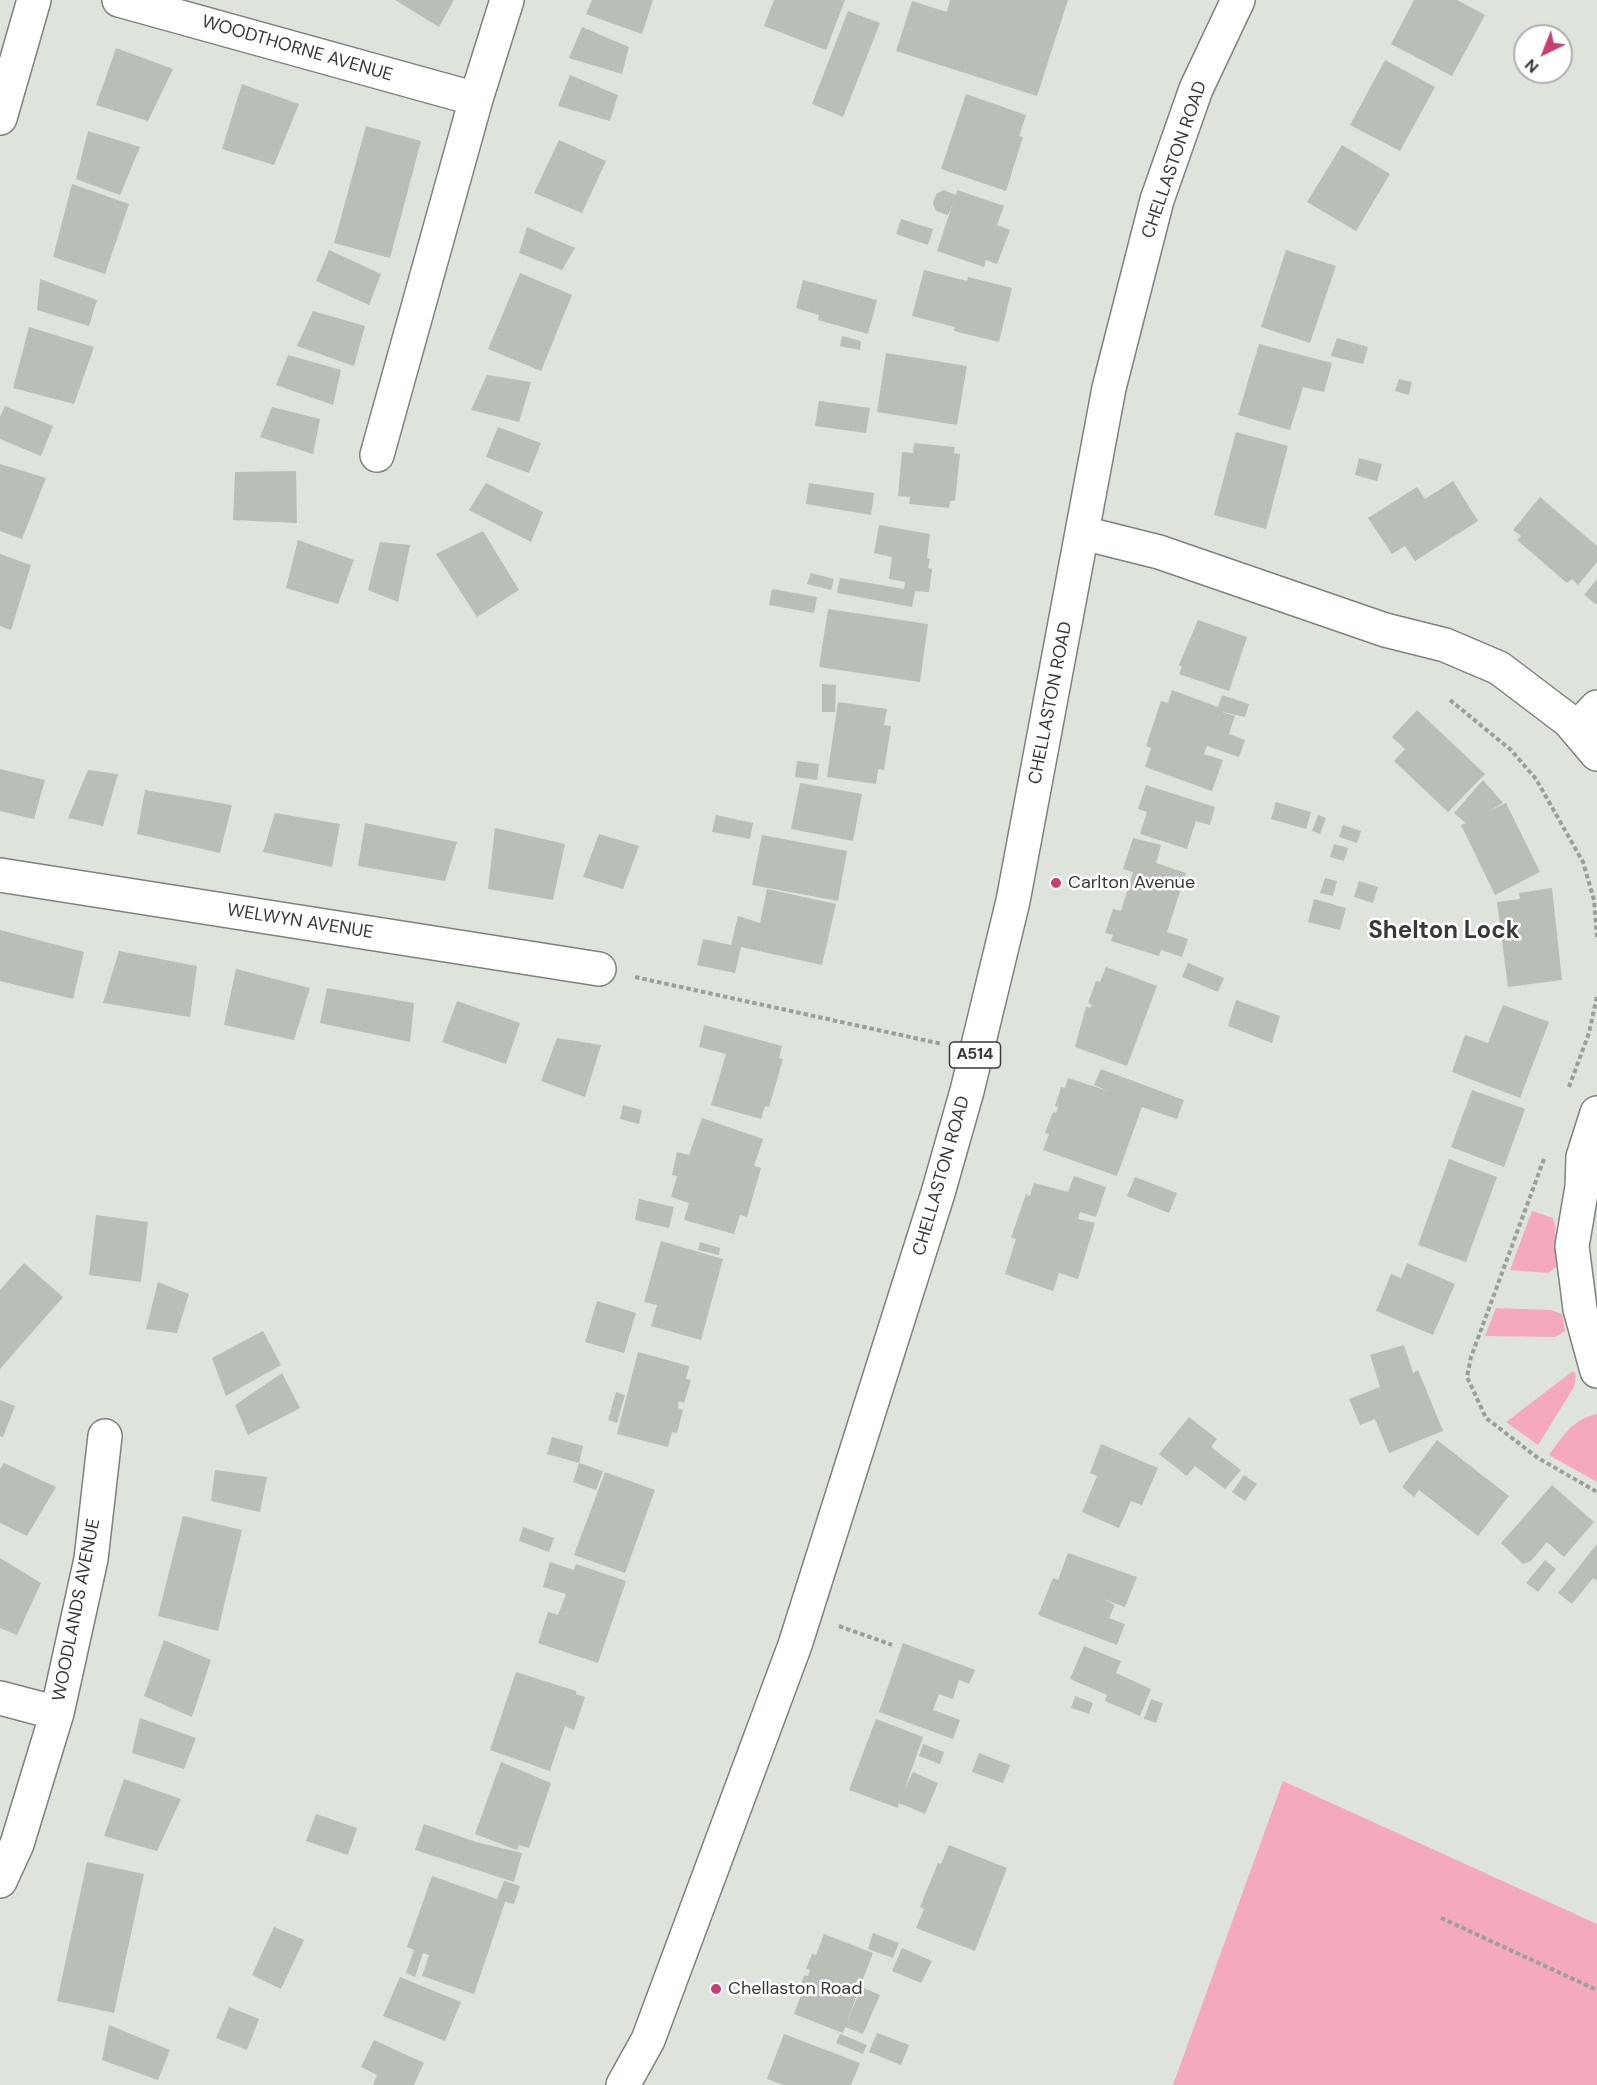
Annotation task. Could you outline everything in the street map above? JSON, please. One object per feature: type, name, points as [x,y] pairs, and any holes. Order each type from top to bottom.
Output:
[{"type":"street","points":[[0,118],[34,0]]},
{"type":"street","name":"WOODTHORNE AVENUE","points":[[119,0],[476,99]]},
{"type":"street","points":[[376,455],[476,99],[507,0]]},
{"type":"street","name":"CHELLASTON ROAD","points":[[623,2085],[648,2040],[804,1614],[938,1193],[1013,901],[1109,388],[1157,200],[1196,89],[1238,0]]},
{"type":"street","points":[[1083,533],[1159,552],[1385,630],[1444,645],[1499,668],[1569,721],[1586,718],[1597,754]]},
{"type":"street","name":"WELWYN AVENUE","points":[[0,875],[599,969]]},
{"type":"street","points":[[1597,1113],[1583,1157],[1582,1187],[1572,1246],[1580,1309],[1597,1371]]},
{"type":"street","name":"WOODLANDS AVENUE","points":[[0,1881],[17,1844],[57,1713],[91,1559],[105,1436]]},
{"type":"street","name":"WOODLANDS AVENUE","points":[[0,1698],[57,1713]]},
{"type":"path","points":[[1450,700],[1511,750],[1536,779],[1583,862],[1594,900],[1597,937]]},
{"type":"path","points":[[599,969],[976,1051]]},
{"type":"path","points":[[1568,1091],[1589,1033],[1597,996]]},
{"type":"path","points":[[1547,1149],[1471,1357],[1467,1377],[1486,1418],[1538,1458],[1597,1492]]},
{"type":"path","points":[[804,1614],[892,1645]]},
{"type":"path","points":[[1441,1918],[1597,1990]]},
{"type":"shaded area","points":[[1532,1211],[1553,1218],[1556,1267],[1548,1273],[1510,1270]]},
{"type":"shaded area","points":[[1496,1308],[1551,1310],[1562,1314],[1565,1331],[1555,1337],[1485,1336]]},
{"type":"shaded area","points":[[1573,1371],[1576,1375],[1574,1387],[1538,1445],[1506,1422]]},
{"type":"shaded area","points":[[1597,1414],[1597,1482],[1549,1455],[1575,1424]]},
{"type":"shaded area","points":[[1283,1781],[1597,1924],[1597,2085],[1173,2085]]},
{"type":"building","points":[[395,0],[454,0],[439,27]]},
{"type":"building","points":[[592,0],[653,0],[642,34],[586,14]]},
{"type":"building","points":[[774,0],[845,0],[826,50],[764,26]]},
{"type":"building","points":[[950,0],[1068,0],[1037,96],[896,51],[912,1],[947,12]]},
{"type":"building","points":[[1414,0],[1457,0],[1485,15],[1452,76],[1391,44]]},
{"type":"building","points":[[848,11],[880,23],[843,117],[812,104]]},
{"type":"building","points":[[582,27],[629,47],[622,74],[569,58]]},
{"type":"building","points":[[116,48],[173,69],[148,121],[96,105]]},
{"type":"building","points":[[1385,60],[1435,87],[1400,151],[1350,125]]},
{"type":"building","points":[[570,75],[618,95],[610,121],[558,106]]},
{"type":"building","points":[[242,84],[299,104],[274,165],[222,149]]},
{"type":"building","points":[[966,94],[1026,115],[1019,136],[1023,137],[1006,191],[941,169]]},
{"type":"building","points":[[366,126],[421,141],[390,258],[334,243]]},
{"type":"building","points":[[88,131],[140,147],[120,195],[76,179]]},
{"type":"building","points":[[559,140],[606,161],[582,213],[534,193]]},
{"type":"building","points":[[1342,145],[1390,174],[1356,231],[1307,202]]},
{"type":"building","points":[[72,184],[129,204],[105,274],[53,257]]},
{"type":"building","points":[[944,190],[956,195],[957,190],[1004,206],[997,225],[1010,230],[997,264],[986,260],[984,267],[937,251],[953,203],[948,215],[936,211],[933,203],[936,194]]},
{"type":"building","points":[[901,219],[933,229],[928,245],[896,234]]},
{"type":"building","points":[[527,227],[575,248],[562,270],[519,253]]},
{"type":"building","points":[[329,250],[381,274],[369,305],[316,281]]},
{"type":"building","points":[[1286,250],[1336,266],[1310,343],[1261,327]]},
{"type":"building","points":[[924,270],[967,281],[968,277],[1012,288],[999,342],[954,331],[955,327],[912,316]]},
{"type":"building","points":[[520,273],[572,295],[541,371],[488,349]]},
{"type":"building","points":[[40,279],[97,300],[89,326],[37,310]]},
{"type":"building","points":[[803,280],[877,300],[868,334],[818,320],[819,315],[796,308]]},
{"type":"building","points":[[313,311],[365,326],[354,366],[297,346]]},
{"type":"building","points":[[29,327],[94,347],[74,404],[13,388]]},
{"type":"building","points":[[842,336],[861,341],[860,350],[840,346]]},
{"type":"building","points":[[1337,338],[1368,347],[1363,364],[1331,356]]},
{"type":"building","points":[[1259,344],[1332,363],[1324,392],[1303,387],[1290,430],[1238,415]]},
{"type":"building","points":[[886,353],[967,366],[957,425],[877,412]]},
{"type":"building","points":[[288,355],[341,370],[333,405],[276,385]]},
{"type":"building","points":[[487,375],[531,382],[519,422],[471,410]]},
{"type":"building","points":[[1399,379],[1412,382],[1409,395],[1395,391]]},
{"type":"building","points":[[819,401],[870,408],[866,433],[815,426]]},
{"type":"building","points":[[5,406],[53,426],[41,456],[0,439],[0,417]]},
{"type":"building","points":[[272,407],[320,419],[313,454],[260,437]]},
{"type":"building","points":[[498,427],[541,443],[529,473],[486,457]]},
{"type":"building","points":[[1236,432],[1288,446],[1266,529],[1214,515]]},
{"type":"building","points":[[914,443],[955,447],[954,453],[960,454],[955,501],[950,501],[949,508],[909,504],[910,497],[898,496],[902,452],[913,453]]},
{"type":"building","points":[[1359,458],[1382,464],[1377,481],[1355,475]]},
{"type":"building","points":[[0,464],[46,478],[22,539],[0,531]]},
{"type":"building","points":[[296,471],[297,523],[233,520],[235,472]]},
{"type":"building","points":[[1453,481],[1478,521],[1415,561],[1405,546],[1392,554],[1368,518],[1417,487],[1425,499]]},
{"type":"building","points":[[486,483],[543,512],[531,542],[469,510]]},
{"type":"building","points":[[809,483],[874,493],[871,515],[806,504]]},
{"type":"building","points":[[1540,497],[1597,546],[1597,562],[1578,585],[1572,579],[1567,583],[1517,540],[1521,536],[1513,530]]},
{"type":"building","points":[[879,525],[930,534],[927,558],[930,559],[928,568],[932,569],[929,592],[915,591],[912,607],[837,593],[840,578],[904,589],[905,582],[889,579],[892,557],[874,553]]},
{"type":"building","points":[[483,531],[519,590],[477,617],[436,554]]},
{"type":"building","points":[[298,540],[354,560],[338,604],[286,588]]},
{"type":"building","points":[[380,542],[410,545],[398,602],[368,590]]},
{"type":"building","points":[[0,554],[31,565],[11,630],[0,626]]},
{"type":"building","points":[[811,573],[834,579],[831,590],[807,584]]},
{"type":"building","points":[[1597,579],[1597,605],[1584,595]]},
{"type":"building","points":[[772,589],[817,597],[814,613],[769,605]]},
{"type":"building","points":[[828,609],[928,624],[920,682],[819,667]]},
{"type":"building","points":[[1198,620],[1247,637],[1229,691],[1179,674],[1182,667],[1179,665]]},
{"type":"building","points":[[822,684],[836,685],[835,712],[822,712]]},
{"type":"building","points":[[1172,690],[1218,707],[1222,695],[1249,704],[1245,717],[1219,711],[1235,716],[1229,734],[1245,740],[1239,757],[1207,746],[1204,754],[1223,760],[1212,791],[1145,767],[1151,748],[1146,746],[1161,701],[1168,703]]},
{"type":"building","points":[[838,702],[887,709],[884,725],[891,726],[884,770],[878,769],[876,784],[827,777]]},
{"type":"building","points":[[1417,710],[1485,774],[1448,812],[1394,761],[1405,749],[1392,737]]},
{"type":"building","points":[[797,761],[819,764],[817,780],[795,777]]},
{"type":"building","points":[[0,769],[45,780],[34,819],[0,811]]},
{"type":"building","points":[[88,770],[118,774],[103,826],[68,818]]},
{"type":"building","points":[[1483,780],[1503,803],[1489,811],[1506,803],[1540,872],[1495,895],[1461,825],[1466,823],[1454,813]]},
{"type":"building","points":[[800,783],[862,794],[853,841],[791,829]]},
{"type":"building","points":[[1146,785],[1215,807],[1210,825],[1196,821],[1187,849],[1140,834],[1147,812],[1138,809]]},
{"type":"building","points":[[145,790],[232,805],[220,853],[137,834]]},
{"type":"building","points":[[1276,802],[1311,812],[1306,829],[1271,819]]},
{"type":"building","points":[[275,813],[340,824],[332,867],[263,852]]},
{"type":"building","points":[[716,815],[753,823],[750,839],[712,832]]},
{"type":"building","points":[[1318,815],[1326,818],[1320,834],[1312,831]]},
{"type":"building","points":[[365,823],[457,842],[445,881],[358,866]]},
{"type":"building","points":[[1343,825],[1361,831],[1357,843],[1339,837]]},
{"type":"building","points":[[495,828],[565,844],[553,900],[488,889]]},
{"type":"building","points":[[599,834],[639,846],[623,889],[583,877]]},
{"type":"building","points":[[762,835],[847,851],[838,901],[752,885]]},
{"type":"building","points":[[1133,838],[1161,845],[1156,863],[1186,873],[1167,932],[1188,939],[1182,957],[1161,950],[1159,956],[1111,941],[1113,935],[1105,933],[1113,909],[1121,911],[1133,872],[1123,869]]},
{"type":"building","points":[[1334,844],[1348,848],[1344,861],[1330,857]]},
{"type":"building","points":[[1325,878],[1337,881],[1333,896],[1320,893]]},
{"type":"building","points":[[1359,881],[1378,887],[1373,903],[1354,897]]},
{"type":"building","points":[[1552,888],[1562,980],[1508,987],[1497,902],[1520,899],[1519,893]]},
{"type":"building","points":[[767,889],[836,904],[822,965],[741,947],[735,973],[697,965],[703,939],[731,945],[738,916],[760,923]]},
{"type":"building","points":[[1314,899],[1346,908],[1340,930],[1308,922]]},
{"type":"building","points":[[1374,920],[1391,922],[1388,940],[1371,938]]},
{"type":"building","points":[[0,930],[84,952],[73,999],[0,981]]},
{"type":"building","points":[[119,951],[197,966],[190,1017],[103,1003]]},
{"type":"building","points":[[1188,963],[1224,978],[1218,992],[1182,977]]},
{"type":"building","points":[[1106,967],[1157,986],[1127,1066],[1075,1047],[1086,1006],[1090,1008],[1092,1005],[1088,1003],[1096,981],[1100,982]]},
{"type":"building","points":[[236,969],[310,988],[294,1040],[224,1025]]},
{"type":"building","points":[[327,988],[414,1003],[410,1042],[320,1023]]},
{"type":"building","points":[[1236,1000],[1280,1016],[1272,1043],[1228,1026]]},
{"type":"building","points":[[457,1001],[520,1023],[506,1064],[442,1042]]},
{"type":"building","points":[[1503,1005],[1549,1022],[1520,1098],[1452,1072],[1465,1035],[1488,1043]]},
{"type":"building","points":[[704,1025],[782,1046],[779,1058],[783,1059],[769,1107],[765,1106],[761,1119],[711,1105],[726,1054],[699,1047]]},
{"type":"building","points":[[557,1038],[601,1045],[585,1097],[541,1081]]},
{"type":"building","points":[[1101,1069],[1184,1100],[1177,1119],[1142,1107],[1117,1176],[1043,1150],[1049,1134],[1045,1133],[1053,1112],[1056,1113],[1058,1107],[1055,1106],[1061,1087],[1065,1088],[1068,1078],[1108,1091],[1094,1085]]},
{"type":"building","points":[[1472,1090],[1525,1109],[1504,1167],[1451,1147]]},
{"type":"building","points":[[623,1105],[642,1110],[639,1124],[620,1119]]},
{"type":"building","points":[[702,1118],[763,1139],[754,1166],[761,1168],[747,1217],[740,1215],[734,1234],[684,1220],[689,1203],[671,1197],[677,1176],[672,1175],[677,1152],[689,1155]]},
{"type":"building","points":[[1449,1159],[1497,1177],[1466,1262],[1418,1245]]},
{"type":"building","points":[[1074,1176],[1106,1187],[1096,1217],[1080,1212],[1078,1219],[1095,1223],[1078,1279],[1059,1273],[1053,1291],[1005,1274],[1016,1239],[1011,1238],[1026,1194],[1030,1196],[1034,1183],[1068,1192]]},
{"type":"building","points":[[1135,1177],[1177,1193],[1169,1213],[1127,1196]]},
{"type":"building","points":[[639,1199],[674,1207],[669,1228],[635,1220]]},
{"type":"building","points":[[96,1215],[148,1222],[141,1282],[89,1275]]},
{"type":"building","points":[[661,1241],[723,1259],[701,1340],[651,1326],[657,1305],[644,1302]]},
{"type":"building","points":[[700,1242],[720,1248],[719,1255],[698,1250]]},
{"type":"building","points":[[24,1263],[63,1297],[0,1369],[0,1290]]},
{"type":"building","points":[[1407,1263],[1455,1284],[1433,1335],[1376,1311],[1391,1274],[1401,1278]]},
{"type":"building","points":[[158,1282],[189,1294],[177,1333],[146,1329]]},
{"type":"building","points":[[597,1301],[636,1313],[624,1353],[585,1342]]},
{"type":"building","points":[[263,1331],[281,1365],[226,1396],[212,1358]]},
{"type":"building","points":[[1404,1345],[1413,1373],[1418,1370],[1443,1431],[1389,1453],[1375,1419],[1360,1425],[1349,1399],[1380,1387],[1370,1355]]},
{"type":"building","points":[[638,1352],[689,1366],[686,1379],[691,1380],[684,1403],[679,1401],[678,1408],[683,1410],[677,1433],[672,1432],[668,1447],[617,1434]]},
{"type":"building","points":[[282,1373],[300,1408],[248,1435],[235,1405]]},
{"type":"building","points":[[616,1392],[625,1395],[617,1423],[608,1420]]},
{"type":"building","points":[[0,1400],[15,1406],[3,1437],[0,1436]]},
{"type":"building","points":[[1189,1417],[1217,1439],[1211,1447],[1241,1470],[1225,1489],[1195,1466],[1187,1476],[1159,1454]]},
{"type":"building","points":[[552,1437],[583,1446],[579,1463],[547,1454]]},
{"type":"building","points":[[1437,1440],[1509,1496],[1478,1536],[1419,1490],[1414,1497],[1402,1487]]},
{"type":"building","points":[[1101,1444],[1158,1468],[1142,1505],[1131,1501],[1119,1528],[1082,1512],[1097,1476],[1090,1473]]},
{"type":"building","points":[[4,1463],[56,1487],[27,1536],[0,1523],[0,1469]]},
{"type":"building","points":[[579,1463],[603,1471],[596,1490],[573,1482]]},
{"type":"building","points":[[215,1470],[267,1477],[260,1512],[211,1501]]},
{"type":"building","points":[[605,1472],[655,1490],[625,1573],[574,1555]]},
{"type":"building","points":[[1244,1475],[1257,1484],[1245,1501],[1232,1492]]},
{"type":"building","points":[[1552,1485],[1594,1522],[1564,1557],[1547,1542],[1531,1561],[1523,1564],[1501,1543]]},
{"type":"building","points":[[183,1516],[242,1530],[218,1631],[158,1616]]},
{"type":"building","points":[[523,1527],[554,1538],[549,1552],[519,1541]]},
{"type":"building","points":[[1597,1544],[1597,1581],[1593,1578],[1572,1604],[1558,1593]]},
{"type":"building","points":[[1068,1553],[1137,1577],[1125,1607],[1103,1599],[1115,1605],[1109,1618],[1125,1624],[1117,1645],[1038,1615],[1053,1578],[1058,1580]]},
{"type":"building","points":[[0,1558],[41,1583],[17,1635],[0,1628]]},
{"type":"building","points":[[1545,1560],[1556,1569],[1538,1592],[1526,1583]]},
{"type":"building","points":[[550,1562],[574,1570],[576,1564],[626,1581],[598,1663],[538,1643],[548,1612],[558,1615],[566,1594],[543,1587]]},
{"type":"building","points":[[164,1640],[211,1660],[192,1717],[144,1696]]},
{"type":"building","points":[[903,1643],[975,1670],[969,1684],[959,1680],[953,1699],[939,1694],[933,1710],[960,1720],[953,1739],[879,1712]]},
{"type":"building","points":[[1084,1646],[1121,1661],[1116,1673],[1151,1689],[1140,1716],[1105,1701],[1107,1695],[1070,1679]]},
{"type":"building","points":[[516,1672],[576,1691],[576,1694],[585,1697],[574,1730],[565,1726],[550,1771],[490,1750]]},
{"type":"building","points":[[1075,1696],[1093,1703],[1089,1714],[1071,1708]]},
{"type":"building","points":[[1151,1699],[1163,1703],[1156,1723],[1144,1719]]},
{"type":"building","points":[[140,1718],[196,1738],[184,1769],[132,1753]]},
{"type":"building","points":[[876,1719],[923,1737],[905,1788],[913,1772],[938,1783],[925,1814],[899,1803],[898,1808],[849,1790]]},
{"type":"building","points":[[923,1744],[944,1752],[940,1764],[919,1756]]},
{"type":"building","points":[[979,1753],[1010,1765],[1003,1783],[972,1772]]},
{"type":"building","points":[[501,1762],[551,1783],[529,1848],[519,1845],[517,1850],[475,1834]]},
{"type":"building","points":[[124,1779],[181,1799],[157,1851],[104,1836]]},
{"type":"building","points":[[316,1814],[357,1828],[348,1855],[306,1841]]},
{"type":"building","points":[[424,1824],[476,1842],[522,1853],[514,1882],[415,1850]]},
{"type":"building","points":[[949,1845],[1007,1868],[975,1951],[916,1928],[924,1909],[920,1907],[938,1863],[941,1864]]},
{"type":"building","points":[[87,1862],[144,1874],[114,2013],[57,2001]]},
{"type":"building","points":[[432,1876],[497,1899],[504,1881],[520,1886],[514,1904],[505,1902],[474,1994],[422,1976],[429,1955],[423,1953],[415,1977],[406,1973],[414,1950],[407,1947]]},
{"type":"building","points":[[274,1927],[304,1940],[281,1989],[252,1975]]},
{"type":"building","points":[[873,1933],[899,1943],[893,1958],[868,1949]]},
{"type":"building","points":[[824,1934],[873,1953],[847,2021],[862,1987],[880,1995],[863,2034],[845,2027],[843,2033],[794,2014],[802,1992],[799,1991],[804,1975],[808,1976],[810,1970],[806,1969],[812,1954],[816,1955]]},
{"type":"building","points":[[902,1948],[932,1961],[921,1983],[892,1971]]},
{"type":"building","points":[[400,1977],[461,2002],[445,2041],[383,2016]]},
{"type":"building","points":[[229,2007],[259,2019],[247,2050],[216,2038]]},
{"type":"building","points":[[109,2025],[170,2050],[158,2080],[102,2060]]},
{"type":"building","points":[[877,2033],[909,2045],[901,2065],[869,2052]]},
{"type":"building","points":[[784,2034],[860,2063],[851,2085],[783,2085],[767,2079]]},
{"type":"building","points":[[840,2034],[867,2045],[863,2054],[836,2043]]},
{"type":"building","points":[[374,2040],[424,2063],[414,2085],[373,2085],[377,2075],[361,2067]]},
{"type":"place","name":"Carlton Avenue","points":[[1056,883]]},
{"type":"place","name":"Chellaston Road","points":[[716,1989]]},
{"type":"district","name":"Shelton Lock","points":[[1444,932]]}]
